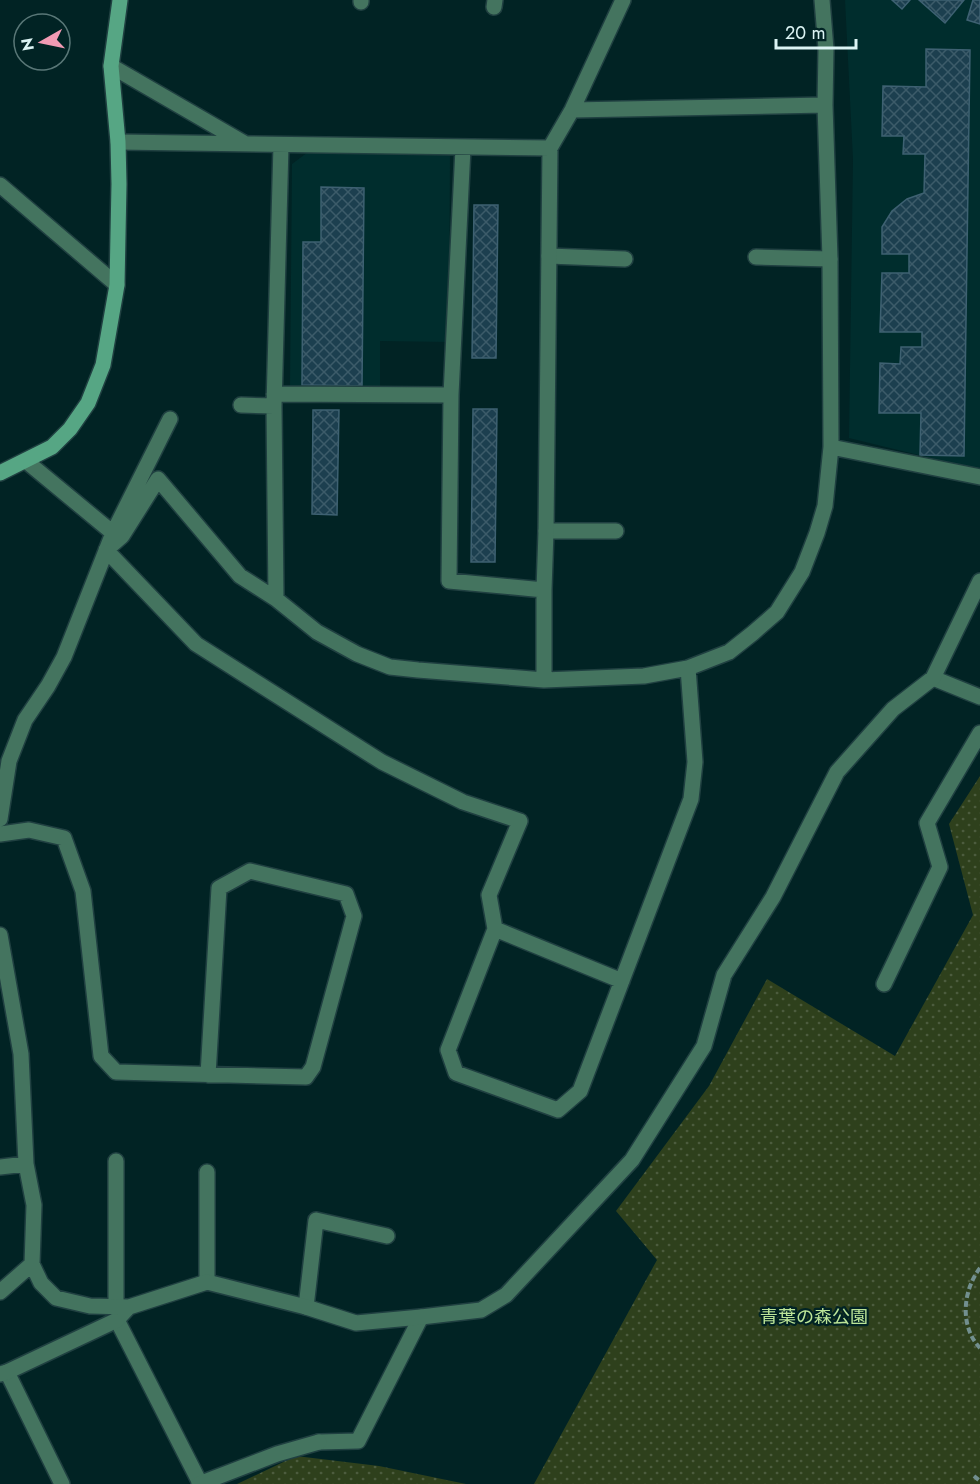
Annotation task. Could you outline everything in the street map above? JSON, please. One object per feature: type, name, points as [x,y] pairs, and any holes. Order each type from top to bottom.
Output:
[{"type":"street","points":[[0,473],[52,447],[70,429],[88,403],[103,364],[117,285],[118,142],[111,66],[120,0]]},
{"type":"street","points":[[544,680],[543,590],[546,531],[550,148],[572,110],[623,0]]},
{"type":"street","points":[[106,550],[122,536],[158,479],[240,576],[276,599],[317,632],[357,654],[390,667],[544,680],[644,676],[688,668],[729,652],[777,612],[802,573],[825,506],[831,447],[831,260],[825,105],[826,49],[822,0]]},
{"type":"street","points":[[111,66],[246,144]]},
{"type":"street","points":[[572,110],[825,105]]},
{"type":"street","points":[[118,142],[550,148]]},
{"type":"street","points":[[276,599],[274,400],[281,145]]},
{"type":"street","points":[[463,148],[451,395],[449,581],[543,590]]},
{"type":"street","points":[[0,185],[117,285]]},
{"type":"street","points":[[549,256],[625,259]]},
{"type":"street","points":[[756,258],[831,260]]},
{"type":"street","points":[[241,405],[274,400],[451,395]]},
{"type":"street","points":[[0,819],[9,761],[25,720],[64,657],[113,533],[170,419]]},
{"type":"street","points":[[831,447],[980,477]]},
{"type":"street","points":[[26,461],[113,533]]},
{"type":"street","points":[[546,531],[616,531]]},
{"type":"street","points":[[106,550],[196,644],[382,762],[463,802],[520,821],[489,895],[495,929],[448,1050],[456,1073],[558,1110],[580,1091],[691,799],[695,762],[688,668]]},
{"type":"street","points":[[62,1484],[4,1373],[121,1311],[207,1282],[306,1307],[356,1323],[482,1310],[506,1295],[632,1160],[705,1046],[724,975],[773,897],[837,772],[893,709],[933,678],[980,581]]},
{"type":"street","points":[[933,678],[980,697]]},
{"type":"street","points":[[884,984],[940,867],[927,823],[980,733]]},
{"type":"street","points":[[0,834],[29,830],[64,838],[83,891],[101,1056],[116,1072],[208,1075],[306,1077],[313,1067],[354,916],[346,894],[250,871],[219,888],[208,1075]]},
{"type":"street","points":[[495,929],[622,981]]},
{"type":"street","points":[[0,935],[21,1054],[26,1164],[34,1205],[32,1264],[41,1283],[56,1298],[121,1311]]},
{"type":"street","points":[[116,1161],[121,1311],[200,1484],[276,1454],[319,1442],[358,1441],[421,1317]]},
{"type":"street","points":[[0,1167],[26,1164]]},
{"type":"street","points":[[207,1172],[207,1282]]},
{"type":"street","points":[[306,1307],[316,1220],[387,1236]]},
{"type":"street","points":[[0,1291],[32,1264]]},
{"type":"path","points":[[980,1268],[972,1278],[965,1301],[967,1324],[980,1348]]},
{"type":"path","points":[[974,1476],[980,1481]]},
{"type":"shaded area","points":[[845,0],[980,0],[980,470],[849,438],[853,159]]},
{"type":"shaded area","points":[[308,152],[450,154],[449,342],[380,341],[380,390],[290,387],[292,164]]},
{"type":"green space","name":"青葉の森公園","points":[[980,776],[980,1484],[534,1484],[657,1260],[616,1211],[709,1086],[767,979],[895,1056],[973,915],[949,824]]},
{"type":"green space","points":[[296,1456],[379,1466],[466,1484],[237,1484]]},
{"type":"building","points":[[892,0],[910,0],[902,9]]},
{"type":"building","points":[[919,0],[964,0],[945,23]]},
{"type":"building","points":[[973,0],[980,0],[980,24],[967,20]]},
{"type":"building","points":[[926,49],[970,50],[964,456],[920,455],[921,413],[879,413],[880,363],[900,364],[901,347],[922,347],[922,332],[880,332],[882,273],[909,273],[909,254],[882,254],[882,227],[892,211],[907,199],[924,193],[925,154],[903,154],[904,136],[882,136],[883,86],[926,87]]},
{"type":"building","points":[[321,187],[364,188],[362,386],[302,385],[303,242],[321,242]]},
{"type":"building","points":[[474,205],[498,205],[496,358],[472,358]]},
{"type":"building","points":[[473,409],[497,409],[495,562],[471,562]]},
{"type":"building","points":[[313,410],[339,410],[337,515],[312,514]]}]
